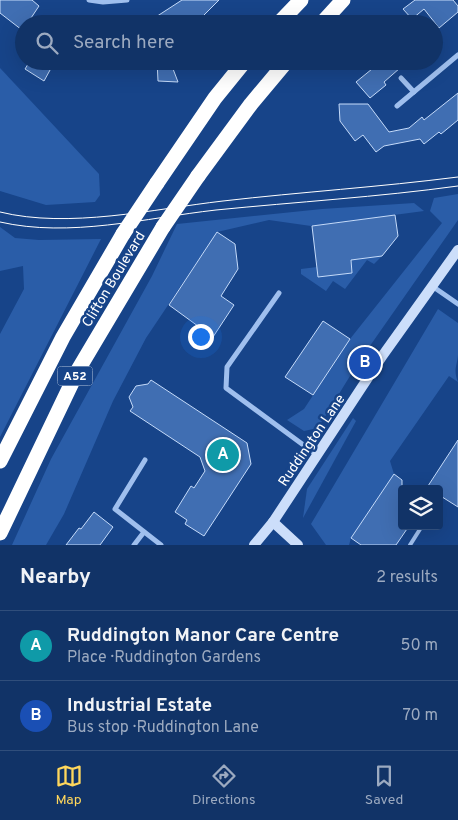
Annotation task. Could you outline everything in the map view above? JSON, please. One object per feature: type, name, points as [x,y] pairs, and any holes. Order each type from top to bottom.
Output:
[{"type":"highway","points":[[287,15],[301,0]]},
{"type":"highway","points":[[329,15],[343,0]]},
{"type":"highway","name":"Clifton Boulevard","points":[[0,461],[63,337],[123,234],[215,98],[238,70]]},
{"type":"highway","name":"Clifton Boulevard","points":[[0,533],[78,370],[163,227],[251,104],[279,70]]},
{"type":"main road","name":"Ruddington Lane","points":[[254,545],[273,522],[458,250]]},
{"type":"main road","points":[[273,522],[298,545]]},
{"type":"street","points":[[89,0],[103,2],[127,0]]},
{"type":"street","points":[[443,68],[458,55]]},
{"type":"street","points":[[396,106],[440,70]]},
{"type":"street","points":[[401,78],[414,92]]},
{"type":"street","points":[[432,286],[458,304]]},
{"type":"street","points":[[279,293],[227,367],[226,388],[317,456]]},
{"type":"street","points":[[145,460],[115,509],[161,545]]},
{"type":"street","points":[[134,545],[144,532]]},
{"type":"lane","points":[[410,545],[419,530]]},
{"type":"shaded area","points":[[0,68],[99,174],[100,195],[95,202],[46,205],[0,191]]},
{"type":"shaded area","points":[[458,194],[458,220],[358,363],[318,428],[304,431],[287,420],[304,409],[350,339],[442,223],[430,211],[434,198]]},
{"type":"shaded area","points":[[414,203],[424,211],[311,226],[269,220],[217,232],[146,338],[113,401],[64,514],[46,545],[12,545],[51,459],[152,276],[177,224],[322,209]]},
{"type":"shaded area","points":[[0,227],[15,238],[39,240],[101,239],[0,437],[0,334],[24,289],[23,266],[0,271]]},
{"type":"shaded area","points":[[382,256],[374,264],[367,260],[345,289],[333,281],[326,291],[301,274],[301,269],[317,267],[318,277],[352,273],[351,260]]},
{"type":"shaded area","points":[[438,309],[458,323],[456,371],[458,382],[449,376],[390,461],[394,474],[351,538],[349,545],[326,545],[311,524]]},
{"type":"shaded area","points":[[353,418],[356,421],[303,518],[307,489]]},
{"type":"building","points":[[0,0],[32,0],[39,6],[33,15],[15,15],[15,25],[0,13]]},
{"type":"building","points":[[182,0],[219,0],[204,15],[159,15]]},
{"type":"building","points":[[415,0],[453,0],[458,6],[458,12],[443,25],[443,15],[429,15],[424,9],[417,15],[408,15],[403,9]]},
{"type":"building","points":[[27,70],[50,70],[44,81]]},
{"type":"building","points":[[157,70],[173,70],[178,82],[158,81]]},
{"type":"building","points":[[371,70],[398,70],[384,82],[386,85],[370,98],[356,82]]},
{"type":"building","points":[[458,93],[458,120],[441,134],[439,132],[424,144],[420,139],[384,146],[376,152],[363,135],[355,141],[340,121],[339,104],[368,104],[389,132],[409,128],[422,117],[424,120]]},
{"type":"building","points":[[395,215],[398,236],[382,256],[351,260],[352,273],[318,277],[312,226]]},
{"type":"building","points":[[217,232],[235,244],[238,269],[221,296],[234,305],[213,337],[169,305]]},
{"type":"building","points":[[323,321],[350,339],[313,395],[285,377]]},
{"type":"building","points":[[151,380],[247,443],[251,464],[204,536],[185,524],[187,520],[175,512],[191,486],[194,488],[205,471],[200,457],[130,411],[133,407],[129,397],[136,386],[148,384]]},
{"type":"building","points":[[458,440],[458,507],[443,498],[443,485],[429,485]]},
{"type":"building","points":[[394,474],[402,480],[402,485],[398,485],[398,530],[406,530],[396,545],[361,545],[351,538]]},
{"type":"building","points":[[94,512],[113,527],[100,545],[66,545],[79,528],[81,529]]},
{"type":"tram line","points":[[0,212],[54,219],[111,216],[223,201],[458,177]]},
{"type":"tram line","points":[[0,222],[53,228],[108,225],[216,210],[458,186]]},
{"type":"place","name":"Industrial Estate","points":[[365,363]]},
{"type":"place","name":"Ruddington Manor Care Centre","points":[[223,455]]}]
